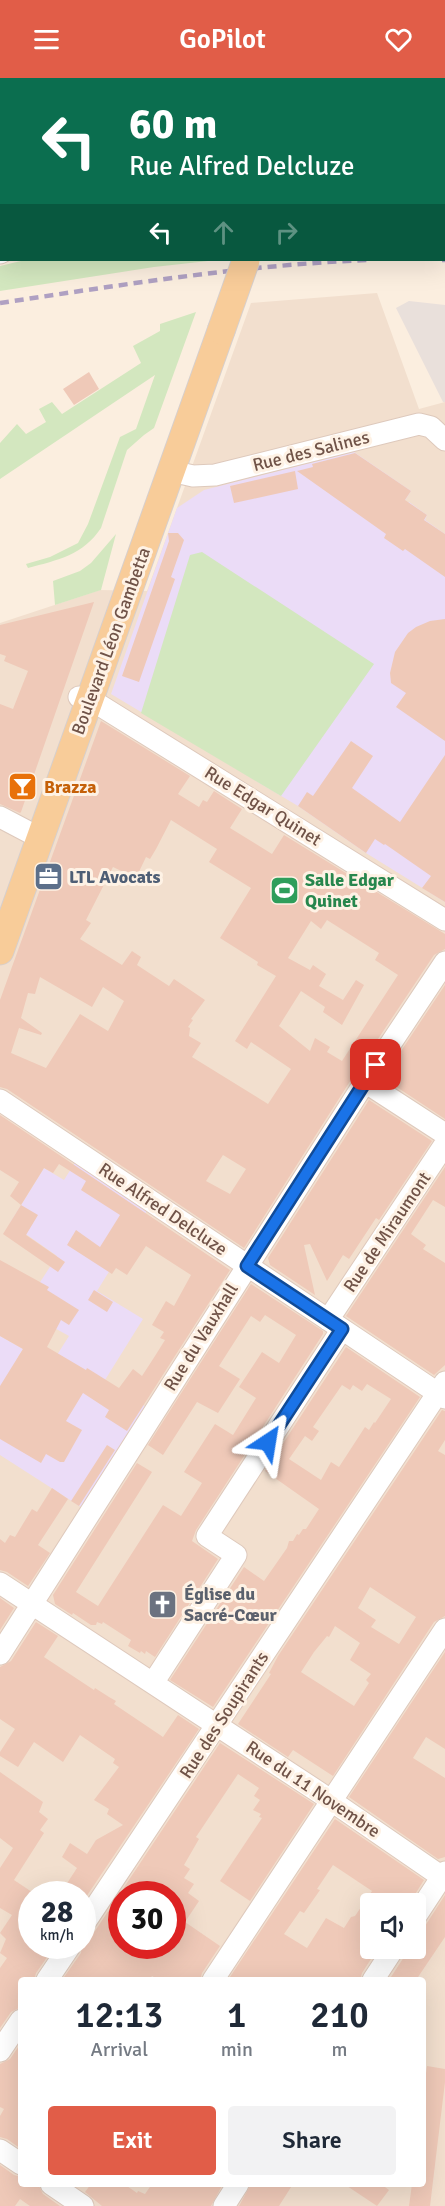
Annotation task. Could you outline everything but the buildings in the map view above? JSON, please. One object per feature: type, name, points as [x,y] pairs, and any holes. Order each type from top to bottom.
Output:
[{"type":"main road","points":[[213,330],[230,261]]},
{"type":"main road","points":[[213,330],[246,261]]},
{"type":"main road","name":"Boulevard Léon Gambetta","points":[[0,951],[36,836],[84,699],[171,471],[213,330]]},
{"type":"main road","name":"Boulevard Léon Gambetta","points":[[84,699],[129,555],[213,330]]},
{"type":"main road","name":"Boulevard Léon Gambetta","points":[[0,921],[36,836]]},
{"type":"street","name":"Rue des Salines","points":[[171,471],[193,476],[215,475],[419,424],[431,427],[445,440]]},
{"type":"street","name":"Rue Edgar Quinet","points":[[84,699],[122,719],[445,920]]},
{"type":"street","points":[[0,818],[36,836]]},
{"type":"street","name":"Rue du Vauxhall","points":[[0,1654],[365,1082],[445,962]]},
{"type":"street","points":[[365,1082],[445,1134]]},
{"type":"street","name":"Rue Alfred Delcluze","points":[[0,1100],[335,1324],[443,1391]]},
{"type":"street","name":"Rue de Miraumont","points":[[153,1683],[236,1555],[207,1536],[445,1144]]},
{"type":"street","name":"Rue des Soupirants","points":[[96,1906],[443,1391]]},
{"type":"street","name":"Rue du 11 Novembre","points":[[0,1582],[444,1876]]},
{"type":"street","points":[[215,1977],[445,1629]]},
{"type":"street","points":[[426,1902],[444,1876]]},
{"type":"street","points":[[49,1977],[61,1959]]},
{"type":"street","points":[[375,1977],[387,1959]]},
{"type":"street","points":[[0,2051],[18,2024]]},
{"type":"street","points":[[0,2150],[18,2162]]},
{"type":"street","points":[[58,2187],[78,2196]]},
{"type":"street","points":[[224,2206],[236,2187]]},
{"type":"shaded area","points":[[377,293],[419,409],[445,402],[445,2206],[0,2206],[0,623],[100,590],[147,591],[251,303]]},
{"type":"shaded area","points":[[409,301],[445,305],[445,402],[396,308]]},
{"type":"shaded area","points":[[354,452],[411,491],[404,502],[407,504],[409,502],[427,515],[425,520],[445,534],[445,902],[366,853],[298,806],[111,694],[177,508],[204,490]]},
{"type":"shaded area","points":[[76,1161],[148,1209],[97,1291],[143,1319],[105,1380],[146,1407],[81,1507],[0,1455],[0,1336],[23,1349],[18,1357],[45,1374],[69,1336],[22,1310],[57,1256],[10,1223],[44,1168],[64,1180]]},
{"type":"green space","points":[[21,261],[208,261],[0,291],[0,266]]},
{"type":"green space","points":[[196,312],[154,428],[127,450],[101,528],[86,545],[69,555],[28,568],[26,564],[50,557],[78,543],[88,524],[120,437],[136,429],[155,375],[0,479],[0,443],[17,424],[26,434],[46,422],[39,409],[52,402],[62,414],[141,363],[133,346],[160,331],[160,324]]},
{"type":"green space","points":[[116,534],[101,590],[55,605],[53,581],[80,571],[91,563]]},
{"type":"green space","points":[[202,552],[374,664],[281,796],[141,713],[190,555]]},
{"type":"railway","points":[[0,303],[229,271],[352,261]]},
{"type":"place","name":"Brazza","points":[[23,787]]},
{"type":"place","name":"LTL Avocats","points":[[48,877]]},
{"type":"place","name":"Salle Edgar Quinet","points":[[284,890]]},
{"type":"place","name":"Église du Sacré-Cœur","points":[[163,1604]]},
{"type":"route","points":[[268,1442],[342,1329],[247,1266],[376,1065]]}]
